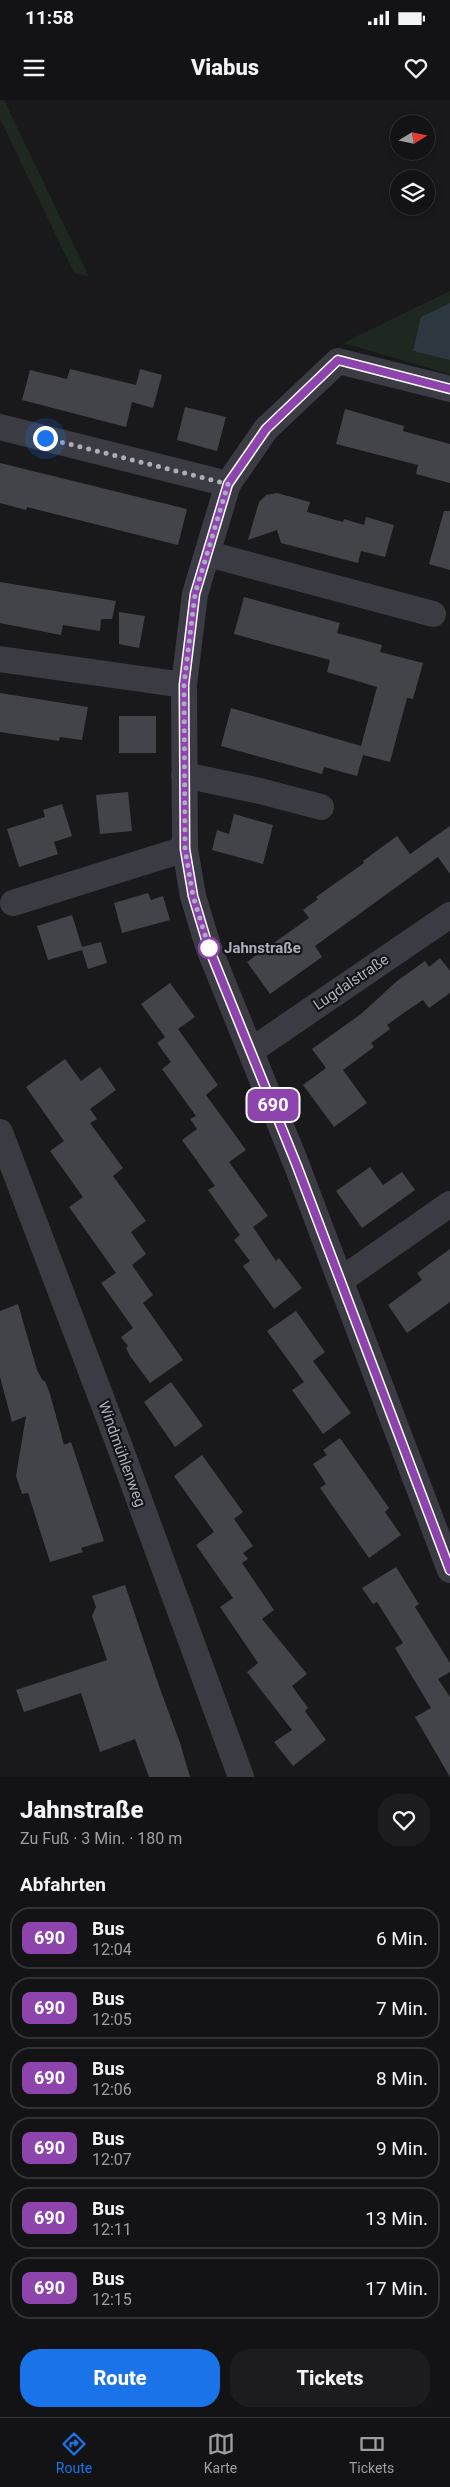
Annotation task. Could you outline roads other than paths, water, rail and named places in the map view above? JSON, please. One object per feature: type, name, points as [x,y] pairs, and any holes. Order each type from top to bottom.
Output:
[{"type":"street","points":[[450,389],[338,360],[266,429],[228,484],[195,594],[184,685],[185,849],[193,896],[208,946],[252,1050],[450,1570]]},
{"type":"street","points":[[0,427],[228,484]]},
{"type":"street","points":[[208,554],[433,614]]},
{"type":"street","points":[[0,659],[184,685]]},
{"type":"street","points":[[184,775],[260,791],[320,807]]},
{"type":"street","points":[[14,903],[185,849]]},
{"type":"street","name":"Lugdalstraße","points":[[252,1050],[450,915]]},
{"type":"street","name":"Windmühlenweg","points":[[0,1132],[115,1433],[240,1777]]},
{"type":"street","points":[[341,1280],[450,1204]]},
{"type":"place","name":"Jahnstraße","points":[[209,948]]}]
